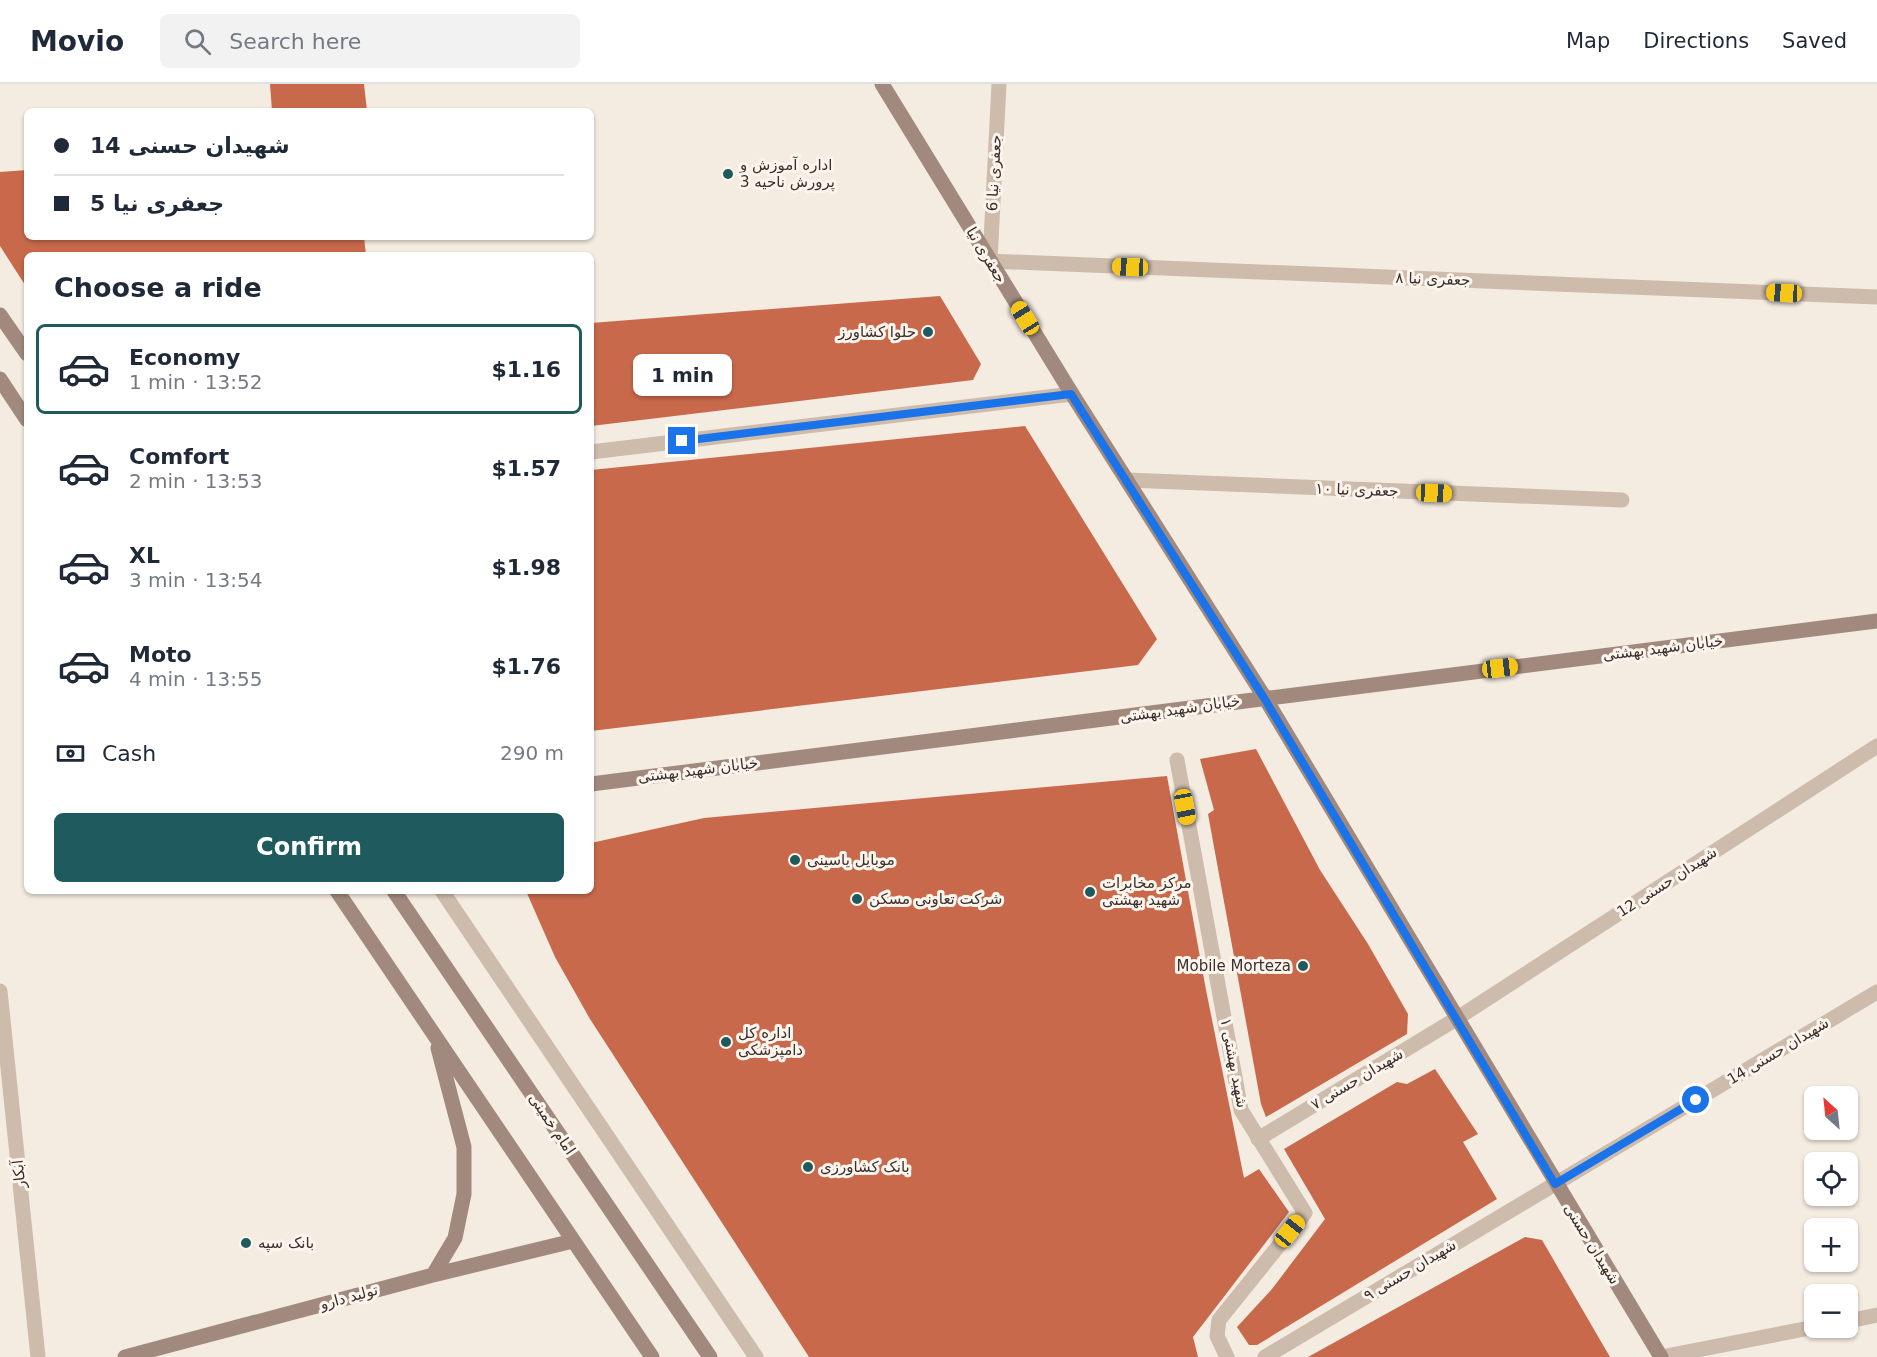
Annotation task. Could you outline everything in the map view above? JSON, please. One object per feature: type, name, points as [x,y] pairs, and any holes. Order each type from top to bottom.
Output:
[{"type":"street","name":"جعفری نیا","points":[[882,84],[1071,394],[1264,698]]},
{"type":"street","name":"جعفری نیا 6","points":[[990,261],[999,84]]},
{"type":"street","name":"جعفری نیا ۸","points":[[990,261],[1877,297]]},
{"type":"street","points":[[0,315],[24,350]]},
{"type":"street","points":[[0,379],[24,415]]},
{"type":"street","points":[[594,452],[1071,394]]},
{"type":"street","name":"جعفری نیا ۱۰","points":[[1127,480],[1622,500]]},
{"type":"street","name":"خیابان شهید بهشتی","points":[[594,784],[1877,621]]},
{"type":"street","name":"شهیدان حسنی","points":[[1264,698],[1661,1357]]},
{"type":"street","name":"شهیدان حسنی 12","points":[[1456,1019],[1877,746]]},
{"type":"street","name":"شهید بهشتی ۱","points":[[1177,760],[1241,1110],[1305,1213],[1219,1320],[1217,1336],[1227,1357]]},
{"type":"street","points":[[340,894],[652,1357]]},
{"type":"street","name":"امام خمینی","points":[[396,894],[710,1357]]},
{"type":"street","points":[[444,894],[756,1357]]},
{"type":"street","name":"آبکار","points":[[0,991],[38,1357]]},
{"type":"street","name":"شهیدان حسنی 14","points":[[1555,1184],[1877,992]]},
{"type":"street","name":"شهیدان حسنی ۷","points":[[1258,1139],[1456,1019]]},
{"type":"street","points":[[433,1275],[455,1238],[464,1194],[464,1147],[435,1036]]},
{"type":"street","name":"شهیدان حسنی ۹","points":[[1265,1357],[1555,1184]]},
{"type":"street","name":"تولید دارو","points":[[125,1357],[433,1275],[573,1241]]},
{"type":"street","points":[[1858,1319],[1877,1316]]},
{"type":"street","points":[[1661,1357],[1804,1329]]},
{"type":"building","points":[[270,84],[364,84],[367,108],[272,108]]},
{"type":"building","points":[[24,170],[24,240],[364,240],[366,252],[24,252],[24,283],[0,246],[0,172]]},
{"type":"building","points":[[940,296],[981,364],[973,380],[594,426],[594,323]]},
{"type":"building","points":[[1025,426],[1157,639],[1138,665],[594,731],[594,470]]},
{"type":"building","points":[[1256,749],[1320,870],[1368,944],[1408,1014],[1407,1034],[1266,1117],[1261,1104],[1208,814],[1214,810],[1200,759]]},
{"type":"building","points":[[1167,776],[1206,990],[1244,1178],[1259,1169],[1289,1212],[1193,1337],[1198,1357],[809,1357],[590,1019],[555,957],[527,894],[594,894],[594,842],[704,818]]},
{"type":"building","points":[[1435,1069],[1478,1134],[1463,1142],[1497,1199],[1257,1345],[1249,1345],[1237,1327],[1272,1289],[1325,1219],[1284,1149],[1397,1082],[1407,1084]]},
{"type":"building","points":[[1525,1237],[1542,1240],[1610,1357],[1308,1357]]},
{"type":"place","name":"اداره آموزش و پرورش ناحیه 3","points":[[728,174]]},
{"type":"place","name":"حلوا کشاورز","points":[[928,332]]},
{"type":"place","name":"موبایل یاسینی","points":[[795,860]]},
{"type":"place","name":"مرکز مخابرات شهید بهشتی","points":[[1090,892]]},
{"type":"place","name":"شرکت تعاونی مسکن","points":[[857,899]]},
{"type":"place","name":"Mobile Morteza","points":[[1303,966]]},
{"type":"place","name":"اداره کل دامپزشکی","points":[[726,1042]]},
{"type":"place","name":"بانک کشاورزی","points":[[808,1167]]},
{"type":"place","name":"بانک سپه","points":[[246,1243]]},
{"type":"route","points":[[682,441],[1071,394],[1264,698],[1555,1184],[1696,1100]]}]
